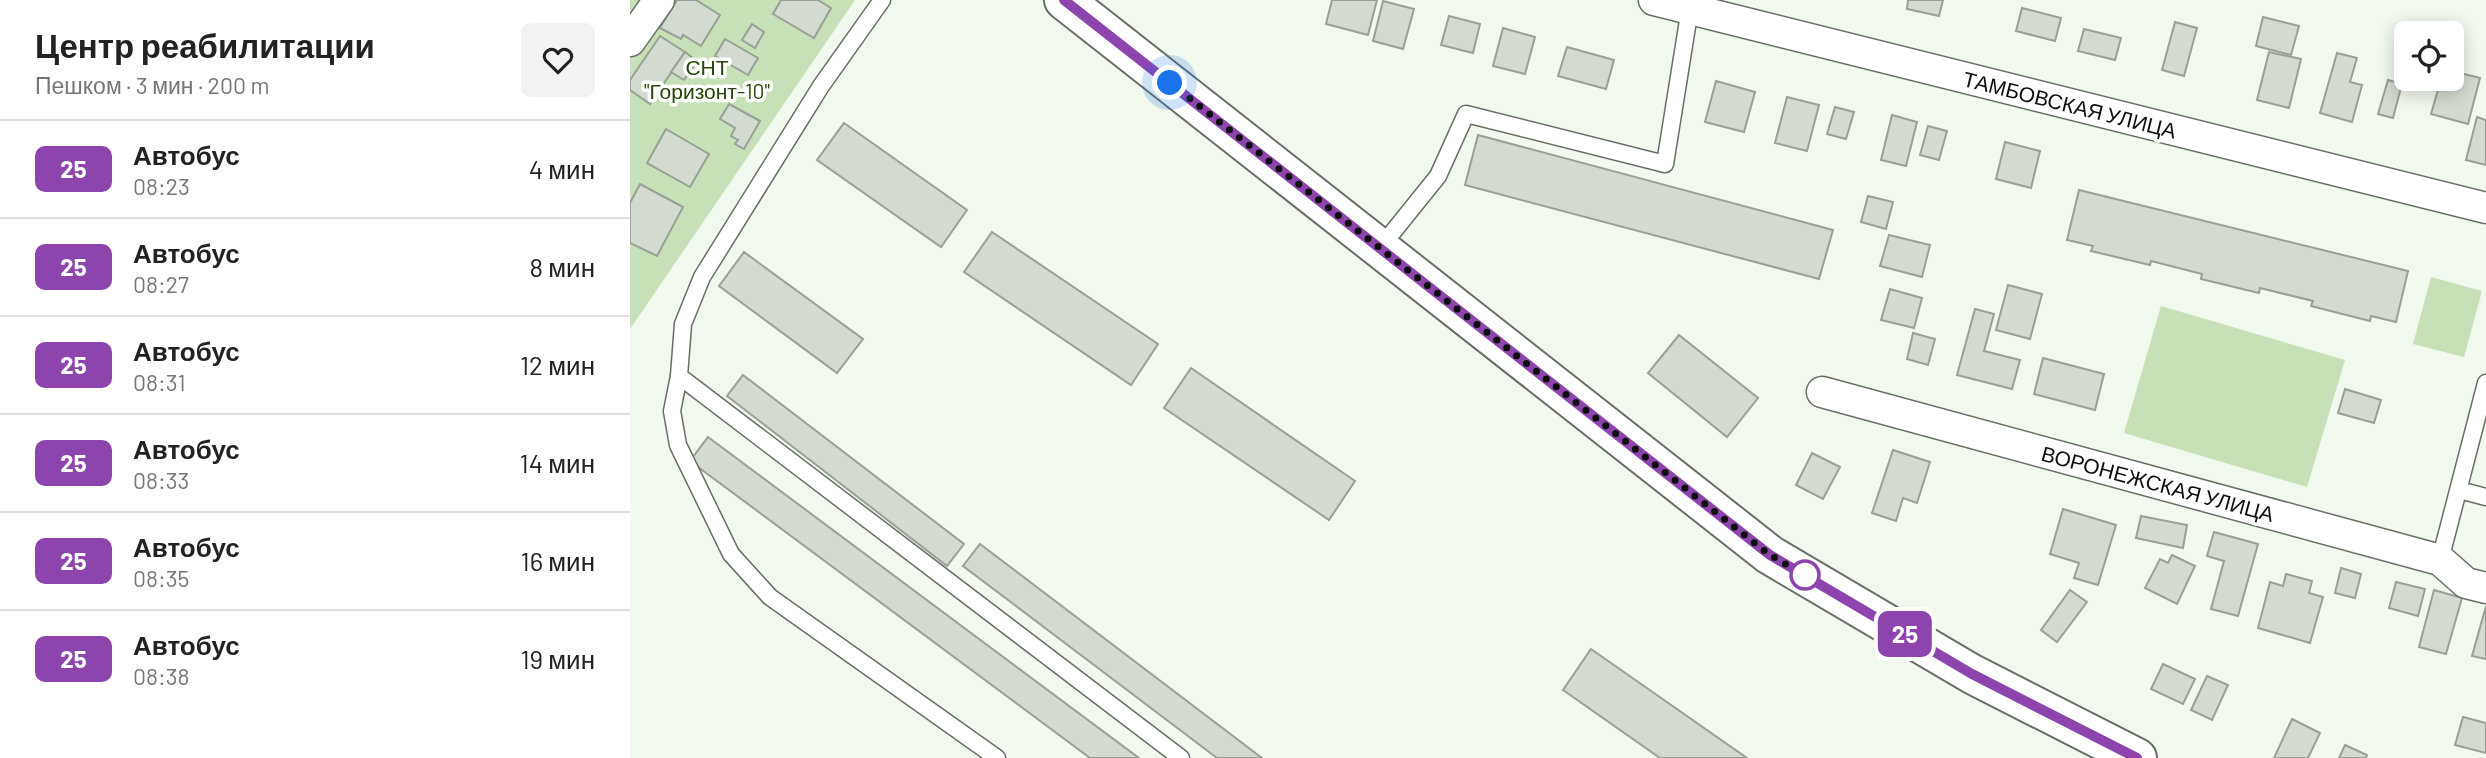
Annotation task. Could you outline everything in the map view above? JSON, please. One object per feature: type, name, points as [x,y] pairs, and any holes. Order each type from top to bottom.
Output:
[{"type":"street","points":[[630,41],[660,0]]},
{"type":"street","points":[[1064,0],[1770,555],[1972,674],[2137,758]]},
{"type":"street","name":"ТАМБОВСКАЯ УЛИЦА","points":[[1670,3],[2486,208]]},
{"type":"street","name":"ВОРОНЕЖСКАЯ УЛИЦА","points":[[1822,392],[2440,560],[2466,583],[2486,588]]},
{"type":"lane","points":[[882,0],[821,86],[702,277],[683,324],[679,376],[671,411],[678,445],[731,554],[770,597],[997,758]]},
{"type":"lane","points":[[1380,248],[1438,176],[1466,114],[1665,164],[1670,3]]},
{"type":"lane","points":[[679,376],[1181,758]]},
{"type":"lane","points":[[2440,560],[2485,394]]},
{"type":"lane","points":[[2459,490],[2486,498]]},
{"type":"green space","name":"СНТ \"Горизонт-10\"","points":[[630,0],[855,0],[630,329]]},
{"type":"green space","points":[[2431,277],[2482,291],[2464,357],[2413,344]]},
{"type":"green space","points":[[2161,306],[2345,360],[2307,487],[2124,433]]},
{"type":"building","points":[[677,0],[696,0],[720,15],[701,46],[683,35],[681,39],[660,28]]},
{"type":"building","points":[[781,0],[818,0],[831,8],[814,38],[773,14]]},
{"type":"building","points":[[1332,0],[1377,0],[1368,35],[1326,24]]},
{"type":"building","points":[[1908,0],[1943,0],[1939,16],[1907,9]]},
{"type":"building","points":[[1383,1],[1414,9],[1403,49],[1373,41]]},
{"type":"building","points":[[2022,8],[2061,18],[2055,41],[2016,31]]},
{"type":"building","points":[[1449,16],[1480,24],[1473,53],[1441,45]]},
{"type":"building","points":[[2263,17],[2299,26],[2291,55],[2256,46]]},
{"type":"building","points":[[2175,22],[2197,28],[2184,76],[2162,70]]},
{"type":"building","points":[[752,24],[764,32],[755,48],[742,40]]},
{"type":"building","points":[[1503,28],[1535,37],[1525,74],[1493,66]]},
{"type":"building","points":[[2084,29],[2121,38],[2115,60],[2078,51]]},
{"type":"building","points":[[660,36],[685,52],[650,104],[630,90],[630,80]]},
{"type":"building","points":[[725,39],[758,58],[748,75],[715,56]]},
{"type":"building","points":[[1567,47],[1614,60],[1606,89],[1558,76]]},
{"type":"building","points":[[685,52],[697,61],[684,80],[671,72]]},
{"type":"building","points":[[2269,52],[2301,59],[2289,108],[2257,100]]},
{"type":"building","points":[[2337,53],[2357,58],[2350,82],[2362,85],[2352,122],[2320,113]]},
{"type":"building","points":[[2464,74],[2480,78],[2468,124],[2431,114],[2438,91],[2464,91]]},
{"type":"building","points":[[2388,80],[2394,82],[2394,91],[2400,91],[2393,118],[2378,114]]},
{"type":"building","points":[[1716,81],[1755,92],[1744,132],[1705,122]]},
{"type":"building","points":[[1787,97],[1819,105],[1807,151],[1775,143]]},
{"type":"building","points":[[729,104],[760,121],[744,149],[735,144],[738,140],[731,136],[735,128],[720,119]]},
{"type":"building","points":[[1835,107],[1854,112],[1846,139],[1827,134]]},
{"type":"building","points":[[1892,115],[1917,122],[1906,166],[1881,160]]},
{"type":"building","points":[[2477,117],[2486,120],[2486,165],[2466,160]]},
{"type":"building","points":[[844,123],[967,210],[941,247],[817,160]]},
{"type":"building","points":[[1928,126],[1947,131],[1939,160],[1920,155]]},
{"type":"building","points":[[666,129],[709,154],[690,187],[647,163]]},
{"type":"building","points":[[1478,135],[1833,230],[1819,279],[1465,185]]},
{"type":"building","points":[[2005,142],[2040,151],[2031,188],[1996,179]]},
{"type":"building","points":[[640,184],[683,207],[657,256],[630,243],[630,203]]},
{"type":"building","points":[[2079,190],[2408,271],[2396,322],[2371,316],[2370,321],[2311,306],[2313,301],[2260,288],[2259,293],[2201,279],[2202,274],[2151,261],[2150,265],[2091,251],[2093,246],[2067,240]]},
{"type":"building","points":[[1868,196],[1893,202],[1886,229],[1861,222]]},
{"type":"building","points":[[992,232],[1158,344],[1131,385],[964,272]]},
{"type":"building","points":[[1889,235],[1930,245],[1922,277],[1880,266]]},
{"type":"building","points":[[744,252],[863,339],[837,373],[719,286]]},
{"type":"building","points":[[2008,285],[2042,294],[2030,339],[1996,330]]},
{"type":"building","points":[[1890,289],[1922,298],[1914,328],[1881,320]]},
{"type":"building","points":[[1975,309],[1994,314],[1984,351],[2020,360],[2012,389],[1957,375]]},
{"type":"building","points":[[1913,333],[1935,339],[1928,365],[1907,359]]},
{"type":"building","points":[[1679,335],[1758,398],[1727,437],[1648,373]]},
{"type":"building","points":[[2043,358],[2104,374],[2095,410],[2034,394]]},
{"type":"building","points":[[1191,368],[1355,481],[1329,520],[1164,408]]},
{"type":"building","points":[[743,375],[964,544],[947,566],[727,396]]},
{"type":"building","points":[[2345,389],[2381,400],[2374,423],[2338,413]]},
{"type":"building","points":[[708,437],[1139,758],[1090,758],[690,461]]},
{"type":"building","points":[[1893,450],[1930,462],[1917,503],[1903,498],[1896,521],[1872,513]]},
{"type":"building","points":[[1812,453],[1840,467],[1823,499],[1796,485]]},
{"type":"building","points":[[2063,509],[2116,525],[2098,585],[2074,578],[2079,563],[2050,554]]},
{"type":"building","points":[[2141,516],[2187,525],[2183,548],[2136,538]]},
{"type":"building","points":[[2214,532],[2258,544],[2238,616],[2211,609],[2224,561],[2207,556]]},
{"type":"building","points":[[980,544],[1262,758],[1217,758],[963,566]]},
{"type":"building","points":[[2172,555],[2195,566],[2177,604],[2145,588],[2160,559],[2168,563]]},
{"type":"building","points":[[2341,568],[2361,574],[2355,598],[2335,593]]},
{"type":"building","points":[[2286,574],[2312,581],[2309,593],[2323,597],[2310,643],[2258,628],[2270,582],[2283,586]]},
{"type":"building","points":[[2396,582],[2425,589],[2418,616],[2389,608]]},
{"type":"building","points":[[2070,590],[2087,602],[2057,642],[2041,630]]},
{"type":"building","points":[[2434,590],[2462,598],[2446,654],[2419,647]]},
{"type":"building","points":[[2486,606],[2486,659],[2472,656]]},
{"type":"building","points":[[1591,649],[1747,758],[1660,758],[1563,690]]},
{"type":"building","points":[[2163,664],[2195,679],[2183,704],[2151,689]]},
{"type":"building","points":[[2207,676],[2228,685],[2212,720],[2191,710]]},
{"type":"building","points":[[2463,717],[2486,723],[2486,753],[2455,745]]},
{"type":"building","points":[[2292,719],[2320,733],[2308,758],[2274,758]]},
{"type":"building","points":[[2345,745],[2367,755],[2366,758],[2339,758]]},
{"type":"bus line","name":"25","points":[[1064,0],[1770,555],[1972,674],[2137,758]]},
{"type":"route","points":[[1170,83],[1770,555],[1815,581],[1805,575]]}]
